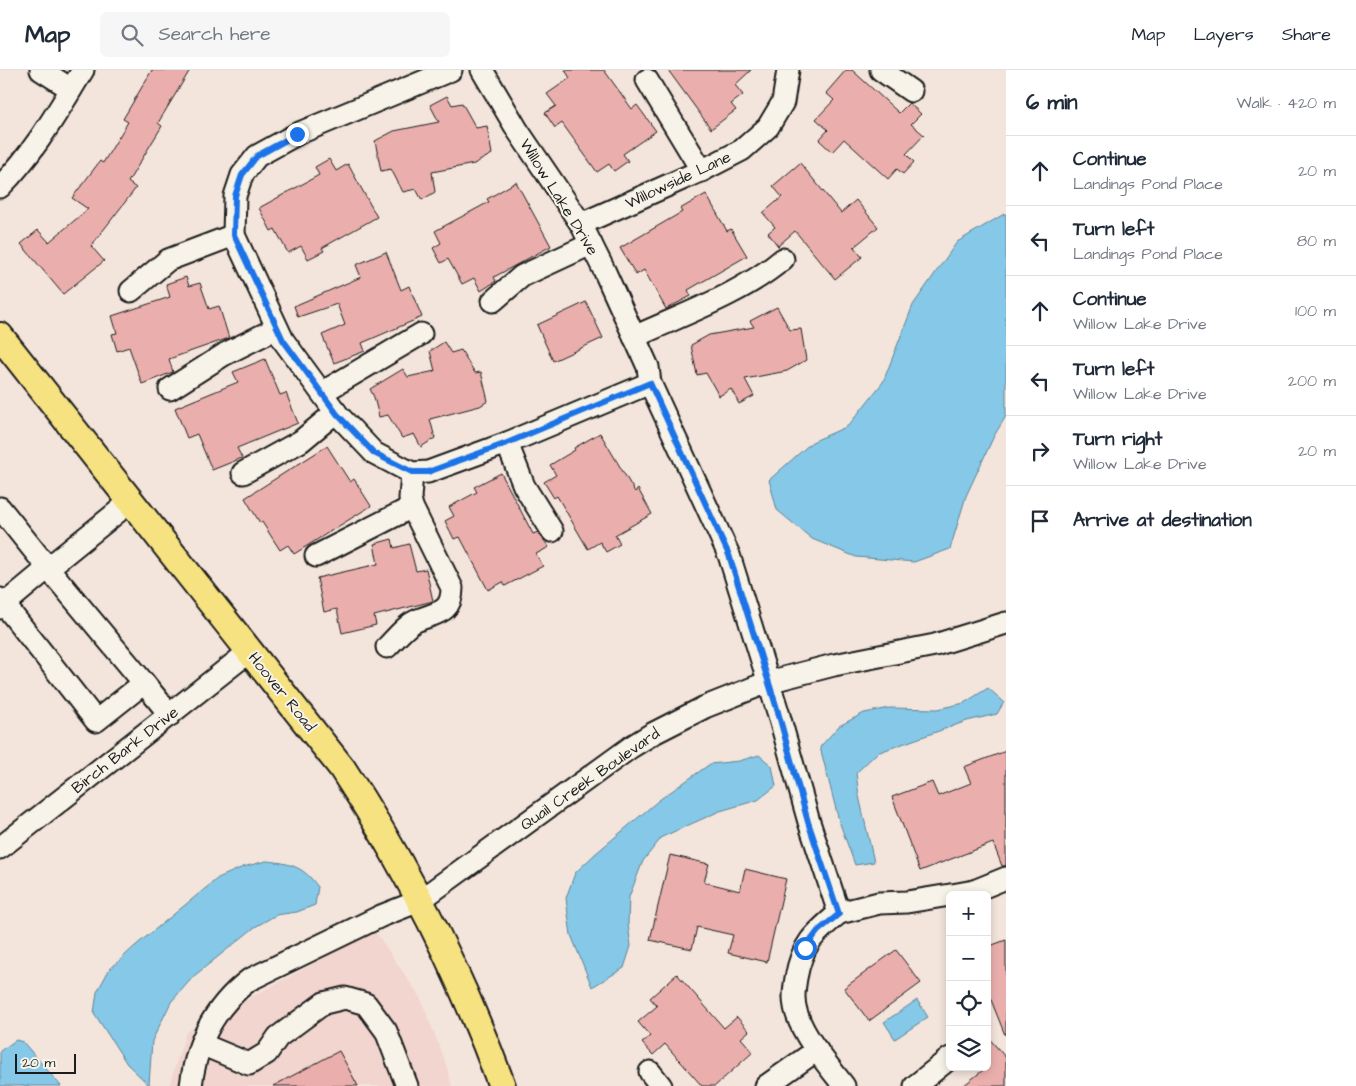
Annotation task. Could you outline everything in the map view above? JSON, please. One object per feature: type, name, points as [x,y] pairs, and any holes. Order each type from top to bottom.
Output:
[{"type":"main road","name":"Hoover Road","points":[[0,336],[342,768],[367,806],[450,958],[502,1086]]},
{"type":"street","points":[[41,70],[72,89]]},
{"type":"street","points":[[0,187],[38,144],[83,70]]},
{"type":"street","points":[[451,70],[297,134],[257,156],[242,175],[235,196],[234,235],[283,340],[336,412],[374,453],[412,472],[428,472],[507,443],[650,383]]},
{"type":"street","name":"Willow Lake Drive","points":[[482,70],[518,131],[580,224],[591,244],[648,367],[650,383],[729,555],[778,712],[808,822],[839,914]]},
{"type":"street","name":"Willowside Lane","points":[[580,224],[702,171],[742,150],[768,127],[783,102],[788,70]]},
{"type":"street","points":[[881,70],[911,90]]},
{"type":"street","points":[[647,80],[702,171]]},
{"type":"street","points":[[130,291],[168,260],[234,235]]},
{"type":"street","points":[[493,301],[522,276],[591,244]]},
{"type":"street","points":[[634,337],[745,286],[769,271],[783,259]]},
{"type":"street","points":[[170,389],[225,354],[278,328]]},
{"type":"street","points":[[323,392],[421,334]]},
{"type":"street","points":[[243,473],[301,441],[336,412]]},
{"type":"street","points":[[507,443],[524,486],[552,531]]},
{"type":"street","points":[[387,647],[413,622],[441,612],[448,606],[452,598],[452,588],[412,507],[410,498],[412,472]]},
{"type":"street","points":[[131,501],[1,604],[96,721],[144,684]]},
{"type":"street","points":[[316,556],[412,507]]},
{"type":"street","points":[[0,508],[170,715]]},
{"type":"street","name":"Quail Creek Boulevard","points":[[191,1086],[193,1069],[200,1044],[208,1026],[233,992],[249,980],[381,916],[419,900],[631,747],[705,707],[768,682],[834,665],[935,645],[1006,623]]},
{"type":"street","name":"Birch Bark Drive","points":[[0,848],[250,651]]},
{"type":"street","points":[[974,891],[1006,878]]},
{"type":"street","points":[[844,1086],[805,1032],[798,1015],[794,998],[799,964],[805,948],[818,931],[839,914],[879,903],[907,902],[946,896]]},
{"type":"street","points":[[200,1044],[249,1064],[266,1053],[278,1037],[324,1004],[345,998],[366,1004],[386,1031],[407,1086]]},
{"type":"street","points":[[766,1086],[817,1050]]},
{"type":"street","points":[[915,1086],[946,1061]]},
{"type":"shaded area","points":[[375,931],[420,997],[444,1058],[452,1086],[169,1086],[186,1032]]},
{"type":"water","points":[[1006,214],[1006,416],[994,436],[966,496],[950,549],[914,562],[856,557],[812,539],[777,510],[769,480],[812,442],[848,426],[883,382],[913,305],[957,242]]},
{"type":"water","points":[[988,688],[1004,702],[997,714],[967,721],[877,753],[856,773],[859,796],[874,862],[855,865],[839,821],[820,747],[839,726],[864,713],[890,708],[938,709],[964,703]]},
{"type":"water","points":[[759,755],[772,766],[776,786],[758,800],[720,811],[662,837],[643,861],[629,897],[628,924],[631,946],[624,968],[592,987],[571,935],[566,898],[575,873],[659,800],[710,764],[739,761]]},
{"type":"water","points":[[266,861],[296,867],[313,880],[318,887],[315,905],[297,912],[276,915],[255,927],[194,976],[171,1002],[152,1041],[149,1085],[127,1064],[94,1013],[97,992],[109,970],[135,946],[218,878],[243,867]]},
{"type":"water","points":[[917,1000],[928,1017],[895,1039],[884,1022]]},
{"type":"water","points":[[16,1040],[23,1042],[61,1086],[0,1086],[0,1051]]},
{"type":"building","points":[[152,70],[190,70],[158,123],[162,126],[128,182],[136,188],[91,246],[104,261],[63,294],[21,244],[38,230],[49,242],[88,209],[72,198],[100,161],[103,163],[128,122],[123,119]]},
{"type":"building","points":[[565,70],[604,70],[632,109],[637,105],[656,131],[623,154],[628,161],[614,171],[609,164],[597,172],[562,123],[555,128],[545,113],[556,106],[547,94],[570,78]]},
{"type":"building","points":[[668,70],[751,70],[735,85],[743,95],[731,104],[736,110],[711,129]]},
{"type":"building","points":[[846,70],[852,70],[899,113],[909,103],[921,114],[911,124],[924,135],[906,154],[914,162],[903,174],[897,169],[888,179],[844,139],[832,152],[819,140],[828,130],[816,119],[834,100],[826,93]]},
{"type":"building","points":[[447,96],[452,105],[462,103],[476,128],[487,126],[492,154],[474,164],[432,172],[435,192],[422,200],[416,189],[403,192],[391,169],[381,171],[375,141],[394,131],[439,122],[430,105]]},
{"type":"building","points":[[329,159],[336,171],[348,164],[377,217],[322,248],[324,251],[308,259],[301,246],[288,253],[275,229],[271,231],[259,208],[319,175],[315,167]]},
{"type":"building","points":[[800,163],[841,213],[856,200],[878,227],[854,247],[862,257],[835,279],[795,231],[778,246],[768,233],[775,227],[763,213],[782,197],[773,186]]},
{"type":"building","points":[[516,182],[551,246],[494,277],[496,281],[481,291],[474,278],[462,284],[448,259],[441,263],[433,248],[441,243],[435,231],[489,202],[487,199]]},
{"type":"building","points":[[706,194],[727,231],[731,229],[747,256],[688,290],[691,296],[666,309],[644,270],[636,275],[620,248],[682,212],[680,209]]},
{"type":"building","points":[[386,252],[401,290],[409,286],[422,317],[362,343],[365,351],[334,363],[322,335],[345,325],[337,304],[298,317],[294,306],[361,277],[356,265]]},
{"type":"building","points":[[186,277],[189,286],[200,283],[209,309],[219,306],[229,338],[169,359],[173,372],[142,384],[129,347],[117,351],[112,334],[117,333],[112,316],[170,297],[166,284]]},
{"type":"building","points":[[586,302],[603,338],[553,361],[537,325]]},
{"type":"building","points":[[777,307],[790,330],[801,329],[806,360],[787,371],[745,379],[754,396],[739,404],[731,389],[719,396],[706,373],[697,375],[691,345],[709,335],[754,327],[750,321]]},
{"type":"building","points":[[444,342],[451,353],[461,350],[475,373],[481,372],[488,401],[480,406],[430,419],[435,438],[421,447],[414,434],[402,438],[388,415],[379,417],[370,389],[403,369],[408,377],[435,371],[430,351]]},
{"type":"building","points":[[265,359],[280,395],[286,393],[298,423],[237,448],[242,458],[212,470],[197,434],[187,438],[175,408],[238,382],[233,372]]},
{"type":"building","points":[[600,433],[635,492],[638,489],[652,514],[615,535],[620,544],[606,552],[600,542],[588,549],[557,496],[554,498],[544,482],[556,475],[550,465]]},
{"type":"building","points":[[327,446],[350,482],[354,479],[371,506],[294,554],[288,545],[280,550],[262,522],[260,523],[245,498]]},
{"type":"building","points":[[501,473],[533,534],[538,532],[549,547],[536,554],[543,566],[505,586],[503,582],[488,590],[460,537],[454,539],[445,521],[454,516],[449,507],[477,492],[474,487]]},
{"type":"building","points":[[392,539],[394,548],[409,544],[416,571],[426,569],[433,601],[374,616],[376,625],[342,633],[337,609],[324,612],[317,578],[378,564],[374,544]]},
{"type":"building","points":[[1006,751],[1006,866],[1002,866],[993,843],[920,871],[892,797],[932,782],[938,796],[971,783],[964,767]]},
{"type":"building","points":[[670,855],[709,864],[704,882],[740,891],[745,869],[786,879],[767,962],[728,953],[733,935],[697,927],[692,949],[650,940]]},
{"type":"building","points":[[1006,940],[1006,1035],[991,1000],[991,946]]},
{"type":"building","points":[[896,950],[921,983],[869,1021],[844,988]]},
{"type":"building","points":[[677,974],[724,1028],[737,1017],[749,1031],[741,1038],[753,1052],[715,1086],[702,1086],[665,1044],[653,1055],[642,1043],[650,1036],[638,1022],[657,1006],[650,998]]},
{"type":"building","points":[[991,1041],[1006,1058],[1006,1086],[963,1086],[982,1071],[991,1071]]},
{"type":"building","points":[[339,1051],[358,1086],[273,1086]]},
{"type":"route","points":[[297,134],[257,156],[242,175],[235,196],[234,235],[283,340],[323,392],[337,414],[374,453],[400,468],[412,472],[428,472],[507,443],[650,383],[729,555],[778,712],[808,822],[839,914],[818,931],[805,948]]}]
